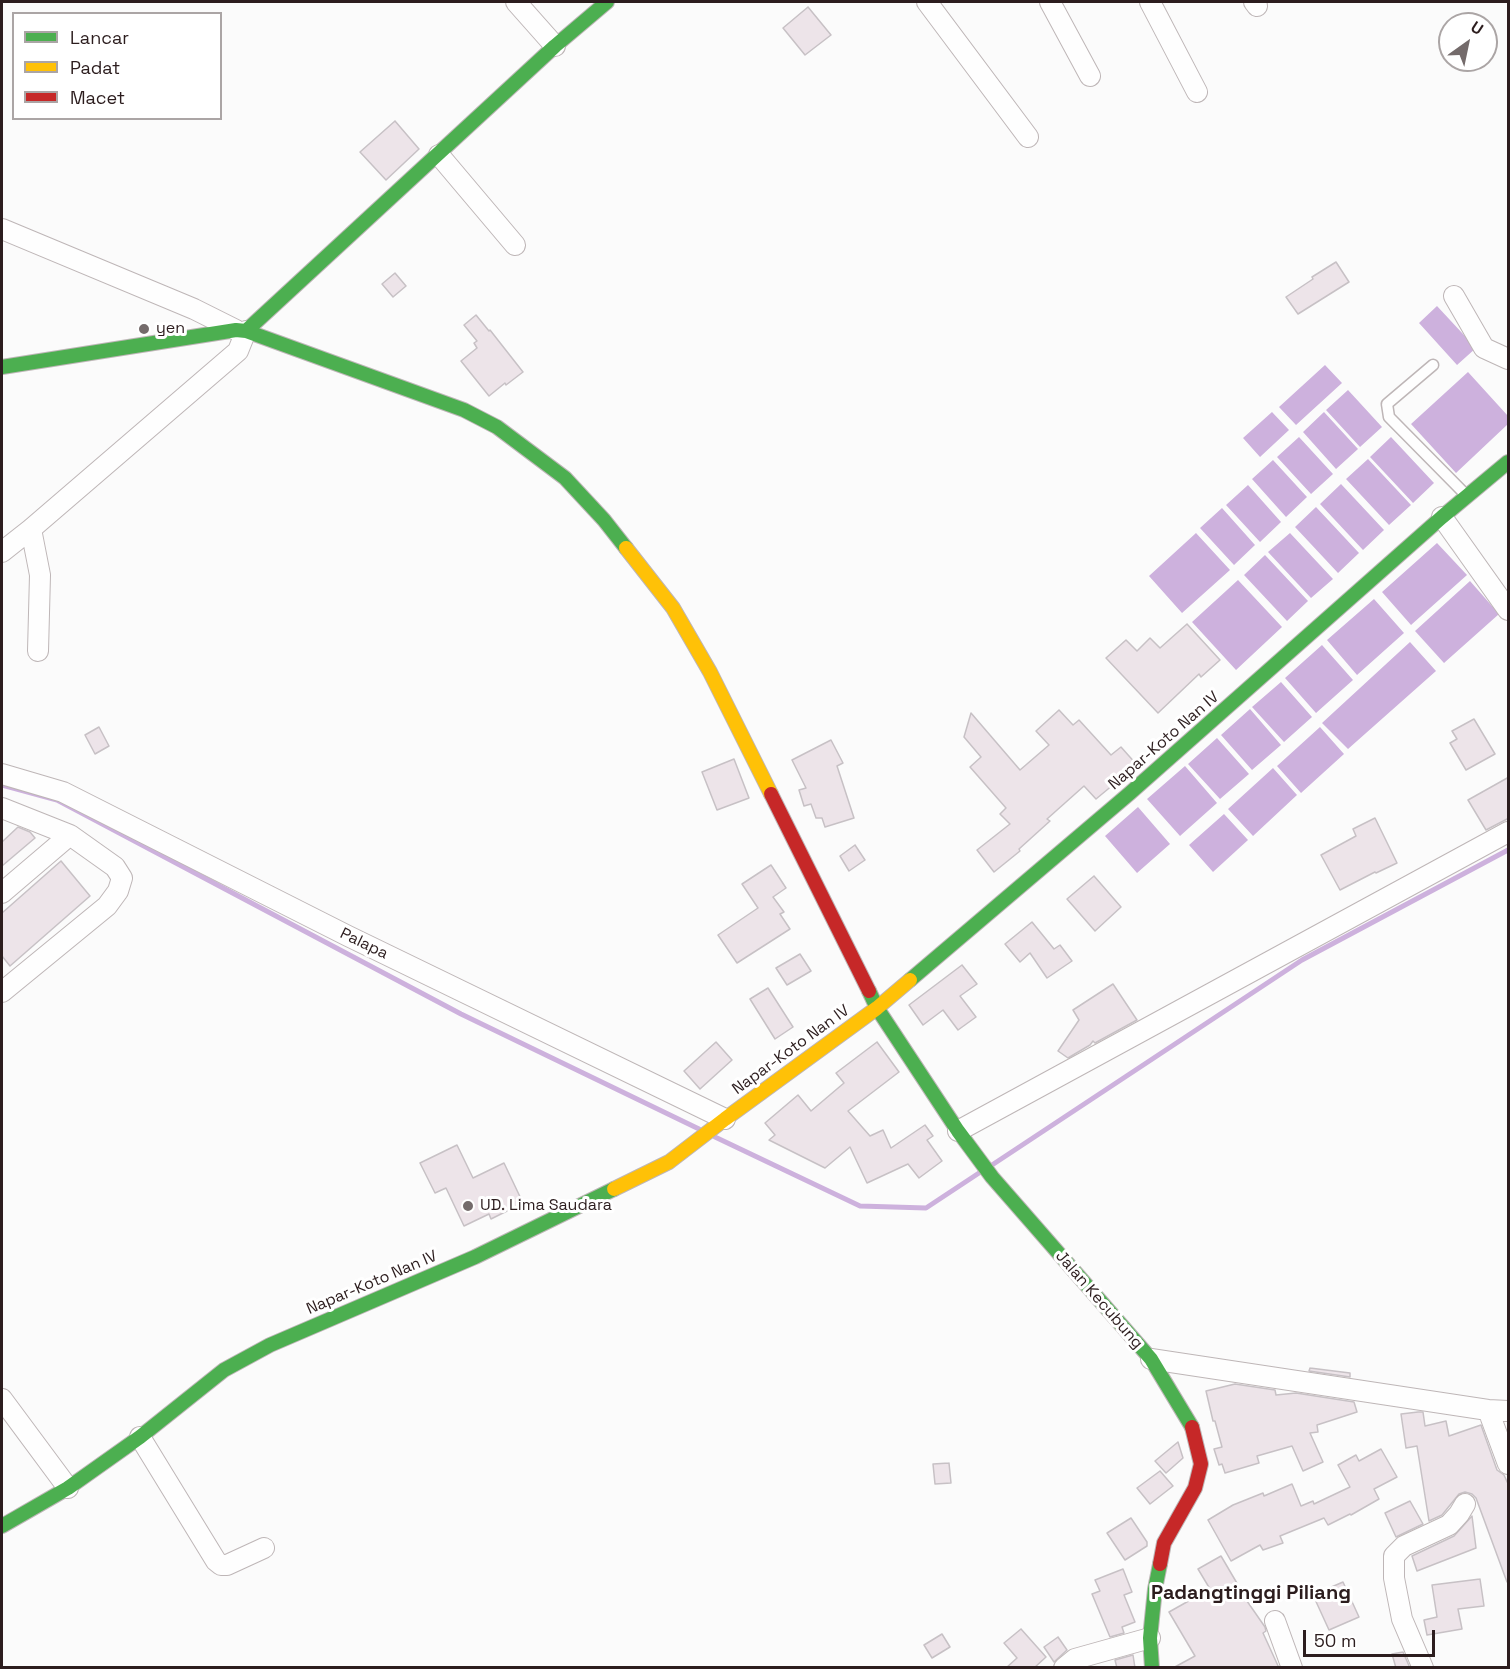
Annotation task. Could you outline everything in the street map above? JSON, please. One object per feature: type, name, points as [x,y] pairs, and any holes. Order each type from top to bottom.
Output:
[{"type":"street","points":[[516,2],[555,46]]},
{"type":"street","points":[[2,367],[241,331],[439,155],[555,46],[608,2]]},
{"type":"street","points":[[927,2],[1028,136]]},
{"type":"street","points":[[1050,2],[1090,76]]},
{"type":"street","points":[[1150,2],[1197,92]]},
{"type":"street","points":[[439,155],[515,245]]},
{"type":"street","points":[[2,229],[241,331]]},
{"type":"street","points":[[1454,296],[1480,344],[1489,351],[1509,359]]},
{"type":"street","points":[[2,552],[238,351],[241,331]]},
{"type":"street","name":"Jalan Kecubung","points":[[241,331],[464,410],[497,427],[565,478],[604,520],[674,608],[710,672],[877,1008],[958,1131],[992,1178],[1151,1359],[1488,1410],[1509,1411]]},
{"type":"street","name":"Napar-Koto Nan IV","points":[[2,1526],[68,1488],[140,1437],[225,1370],[270,1345],[475,1257],[669,1162],[877,1008],[1130,793],[1442,517],[1509,462]]},
{"type":"street","points":[[1442,517],[1509,610]]},
{"type":"street","points":[[31,529],[40,575],[38,651]]},
{"type":"street","name":"Palapa","points":[[2,774],[63,792],[722,1121]]},
{"type":"street","points":[[2,808],[70,835],[115,867],[123,878],[118,891],[107,906],[2,992]]},
{"type":"street","points":[[958,1131],[1509,832]]},
{"type":"street","points":[[2,893],[70,835]]},
{"type":"street","points":[[1151,1359],[1192,1428],[1201,1464],[1195,1488],[1164,1543],[1155,1588],[1150,1638],[1152,1668]]},
{"type":"street","points":[[2,1399],[68,1488]]},
{"type":"street","points":[[1488,1410],[1509,1464]]},
{"type":"street","points":[[140,1437],[216,1561],[227,1565],[264,1548]]},
{"type":"street","points":[[1423,1668],[1402,1619],[1394,1578],[1394,1556],[1404,1546],[1449,1525],[1465,1504]]},
{"type":"street","points":[[1275,1621],[1292,1668]]},
{"type":"street","points":[[1064,1668],[1075,1659],[1150,1638]]},
{"type":"lane","points":[[1433,364],[1387,404],[1389,417],[1467,496]]},
{"type":"shaded area","points":[[1437,306],[1476,348],[1457,365],[1419,323]]},
{"type":"shaded area","points":[[1325,365],[1342,383],[1296,425],[1279,407]]},
{"type":"shaded area","points":[[1468,372],[1508,416],[1508,424],[1456,473],[1411,424]]},
{"type":"shaded area","points":[[1348,390],[1382,427],[1360,447],[1326,410]]},
{"type":"shaded area","points":[[1272,412],[1289,430],[1260,457],[1243,438]]},
{"type":"shaded area","points":[[1324,412],[1358,449],[1336,469],[1303,432]]},
{"type":"shaded area","points":[[1299,437],[1333,474],[1311,494],[1277,457]]},
{"type":"shaded area","points":[[1391,437],[1434,483],[1413,503],[1370,457]]},
{"type":"shaded area","points":[[1368,459],[1411,505],[1389,525],[1346,479]]},
{"type":"shaded area","points":[[1273,460],[1307,497],[1286,517],[1252,479]]},
{"type":"shaded area","points":[[1341,484],[1384,530],[1363,550],[1320,504]]},
{"type":"shaded area","points":[[1248,485],[1281,522],[1260,542],[1226,505]]},
{"type":"shaded area","points":[[1316,507],[1359,553],[1338,573],[1295,527]]},
{"type":"shaded area","points":[[1222,508],[1255,545],[1234,565],[1200,528]]},
{"type":"shaded area","points":[[1196,533],[1230,570],[1182,613],[1149,576]]},
{"type":"shaded area","points":[[1290,533],[1333,579],[1311,598],[1268,552]]},
{"type":"shaded area","points":[[1437,543],[1467,575],[1411,625],[1382,592]]},
{"type":"shaded area","points":[[1265,555],[1308,601],[1287,621],[1244,575]]},
{"type":"shaded area","points":[[1238,580],[1282,627],[1236,670],[1192,622]]},
{"type":"shaded area","points":[[1470,581],[1499,614],[1444,663],[1415,631]]},
{"type":"shaded area","points":[[1374,599],[1404,633],[1357,675],[1327,640]]},
{"type":"shaded area","points":[[1410,642],[1436,671],[1348,749],[1322,723]]},
{"type":"shaded area","points":[[1322,645],[1353,680],[1316,713],[1285,678]]},
{"type":"shaded area","points":[[1281,682],[1312,717],[1284,742],[1252,707]]},
{"type":"shaded area","points":[[1250,709],[1281,745],[1252,770],[1221,735]]},
{"type":"shaded area","points":[[1320,727],[1344,754],[1301,793],[1277,766]]},
{"type":"shaded area","points":[[1217,738],[1249,774],[1220,799],[1188,764]]},
{"type":"shaded area","points":[[1185,766],[1217,803],[1180,836],[1147,799]]},
{"type":"shaded area","points":[[1273,768],[1297,795],[1253,836],[1228,809]]},
{"type":"shaded area","points":[[1138,807],[1170,844],[1137,873],[1105,836]]},
{"type":"shaded area","points":[[1224,814],[1248,840],[1213,872],[1189,845]]},
{"type":"building","points":[[808,7],[831,35],[805,55],[783,28]]},
{"type":"building","points":[[395,121],[419,149],[386,180],[360,152]]},
{"type":"building","points":[[1336,262],[1349,282],[1298,314],[1286,297]]},
{"type":"building","points":[[395,273],[406,286],[393,297],[382,284]]},
{"type":"building","points":[[476,315],[523,372],[489,396],[461,361],[477,348],[474,343],[477,341],[464,325]]},
{"type":"building","points":[[1187,624],[1220,660],[1201,677],[1199,674],[1158,713],[1106,658],[1126,640],[1137,651],[1150,638],[1160,648]]},
{"type":"building","points":[[1059,710],[1073,725],[1079,720],[1111,755],[1121,747],[1137,765],[1096,799],[1084,786],[1047,819],[1050,821],[1019,849],[1020,851],[994,872],[977,850],[1010,824],[1000,814],[1006,808],[970,767],[981,757],[964,737],[971,713],[1020,770],[1049,745],[1036,731]]},
{"type":"building","points":[[1474,719],[1495,754],[1466,770],[1450,743],[1457,739],[1452,731]]},
{"type":"building","points":[[99,727],[109,746],[95,754],[85,735]]},
{"type":"building","points":[[831,740],[843,763],[837,766],[854,818],[825,827],[822,818],[816,818],[811,804],[804,806],[799,790],[806,788],[792,760]]},
{"type":"building","points":[[734,759],[749,798],[717,810],[702,772]]},
{"type":"building","points":[[1509,777],[1509,818],[1486,830],[1468,800]]},
{"type":"building","points":[[1375,818],[1397,863],[1340,890],[1321,855],[1356,836],[1353,829]]},
{"type":"building","points":[[18,827],[30,832],[35,838],[2,866],[2,842]]},
{"type":"building","points":[[855,845],[865,860],[849,871],[840,856]]},
{"type":"building","points":[[61,861],[90,896],[10,966],[2,956],[2,913]]},
{"type":"building","points":[[771,865],[786,888],[773,897],[784,912],[780,914],[790,929],[737,963],[718,935],[758,908],[742,884]]},
{"type":"building","points":[[1094,876],[1121,907],[1095,931],[1067,899]]},
{"type":"building","points":[[1032,922],[1054,949],[1060,945],[1072,961],[1047,978],[1030,953],[1020,962],[1005,944]]},
{"type":"building","points":[[800,954],[811,971],[787,985],[776,968]]},
{"type":"building","points":[[962,965],[977,984],[960,996],[976,1017],[958,1030],[943,1010],[923,1025],[909,1005]]},
{"type":"building","points":[[1113,984],[1137,1020],[1095,1043],[1093,1041],[1068,1058],[1058,1051],[1079,1020],[1073,1010]]},
{"type":"building","points":[[768,988],[793,1027],[775,1039],[750,999]]},
{"type":"building","points":[[716,1042],[732,1060],[700,1089],[684,1071]]},
{"type":"building","points":[[877,1042],[899,1072],[848,1111],[870,1136],[883,1130],[891,1148],[925,1125],[933,1136],[927,1140],[942,1161],[919,1178],[908,1164],[867,1183],[850,1147],[825,1168],[769,1140],[775,1135],[765,1123],[798,1095],[811,1111],[844,1083],[836,1073]]},
{"type":"building","points":[[457,1145],[473,1178],[504,1163],[523,1203],[491,1219],[489,1214],[464,1226],[446,1188],[435,1193],[420,1163]]},
{"type":"building","points":[[1310,1368],[1350,1373],[1350,1377],[1309,1371]]},
{"type":"building","points":[[1235,1384],[1275,1390],[1276,1395],[1296,1393],[1354,1402],[1357,1412],[1317,1425],[1318,1432],[1310,1433],[1323,1462],[1303,1471],[1292,1446],[1257,1456],[1259,1463],[1225,1473],[1222,1464],[1219,1465],[1214,1449],[1222,1447],[1206,1391]]},
{"type":"building","points":[[1423,1412],[1425,1426],[1446,1421],[1449,1436],[1481,1425],[1497,1470],[1504,1475],[1509,1486],[1509,1581],[1507,1582],[1476,1498],[1472,1494],[1465,1492],[1459,1494],[1442,1515],[1429,1521],[1417,1446],[1406,1448],[1401,1414]]},
{"type":"building","points":[[1178,1442],[1183,1458],[1166,1473],[1155,1461]]},
{"type":"building","points":[[1381,1449],[1397,1477],[1374,1489],[1379,1499],[1328,1525],[1324,1518],[1280,1536],[1283,1543],[1263,1550],[1260,1545],[1231,1561],[1208,1520],[1233,1505],[1263,1493],[1264,1496],[1292,1484],[1301,1506],[1313,1501],[1314,1504],[1350,1487],[1338,1465],[1356,1455],[1359,1461]]},
{"type":"building","points":[[949,1463],[951,1483],[935,1484],[933,1464]]},
{"type":"building","points":[[1160,1471],[1173,1486],[1150,1504],[1137,1488]]},
{"type":"building","points":[[1410,1501],[1423,1524],[1396,1537],[1385,1513]]},
{"type":"building","points":[[1472,1516],[1476,1548],[1417,1571],[1412,1556],[1454,1536]]},
{"type":"building","points":[[1131,1518],[1147,1542],[1147,1546],[1125,1560],[1107,1533]]},
{"type":"building","points":[[1221,1556],[1240,1591],[1265,1627],[1266,1631],[1263,1633],[1279,1668],[1173,1668],[1195,1656],[1169,1612],[1210,1589],[1198,1569]]},
{"type":"building","points":[[1123,1569],[1132,1592],[1124,1595],[1135,1622],[1122,1627],[1124,1633],[1110,1637],[1092,1594],[1100,1591],[1095,1580]]},
{"type":"building","points":[[1480,1579],[1484,1606],[1458,1609],[1462,1629],[1427,1635],[1424,1620],[1437,1617],[1432,1585]]},
{"type":"building","points":[[1343,1582],[1359,1617],[1329,1630],[1313,1595]]},
{"type":"building","points":[[1021,1629],[1046,1657],[1034,1668],[1006,1668],[1017,1658],[1004,1643]]},
{"type":"building","points":[[942,1634],[950,1647],[932,1658],[924,1645]]},
{"type":"building","points":[[1058,1637],[1067,1650],[1054,1662],[1044,1647]]},
{"type":"building","points":[[1403,1652],[1410,1668],[1396,1668],[1392,1654]]},
{"type":"building","points":[[1133,1655],[1135,1668],[1117,1668],[1115,1660]]},
{"type":"waterway","points":[[2,785],[57,800],[461,1014],[699,1129]]},
{"type":"waterway","points":[[992,1165],[1302,960],[1508,850]]},
{"type":"waterway","points":[[715,1137],[860,1206],[926,1208],[979,1173]]},
{"type":"traffic: fast","points":[[246,331],[555,46],[607,2]]},
{"type":"traffic: fast","points":[[2,367],[236,330],[246,331],[464,410],[497,427],[565,478],[604,520],[626,548]]},
{"type":"traffic: fast","points":[[910,980],[1130,793],[1442,517],[1508,462]]},
{"type":"traffic: fast","points":[[869,991],[877,1008],[958,1131],[992,1177],[1151,1359],[1192,1427]]},
{"type":"traffic: fast","points":[[2,1526],[68,1488],[140,1437],[224,1370],[270,1345],[475,1257],[614,1189]]},
{"type":"traffic: fast","points":[[1152,1668],[1150,1638],[1160,1564]]},
{"type":"traffic: slow","points":[[626,548],[673,608],[710,672],[771,794]]},
{"type":"traffic: slow","points":[[614,1189],[669,1162],[877,1008],[910,980]]},
{"type":"traffic: jam","points":[[771,794],[869,991]]},
{"type":"traffic: jam","points":[[1160,1564],[1164,1543],[1195,1488],[1201,1464],[1192,1427]]},
{"type":"place","name":"yen","points":[[144,329]]},
{"type":"place","name":"UD. Lima Saudara","points":[[468,1206]]},
{"type":"district","name":"Padangtinggi Piliang","points":[[1251,1594]]}]
